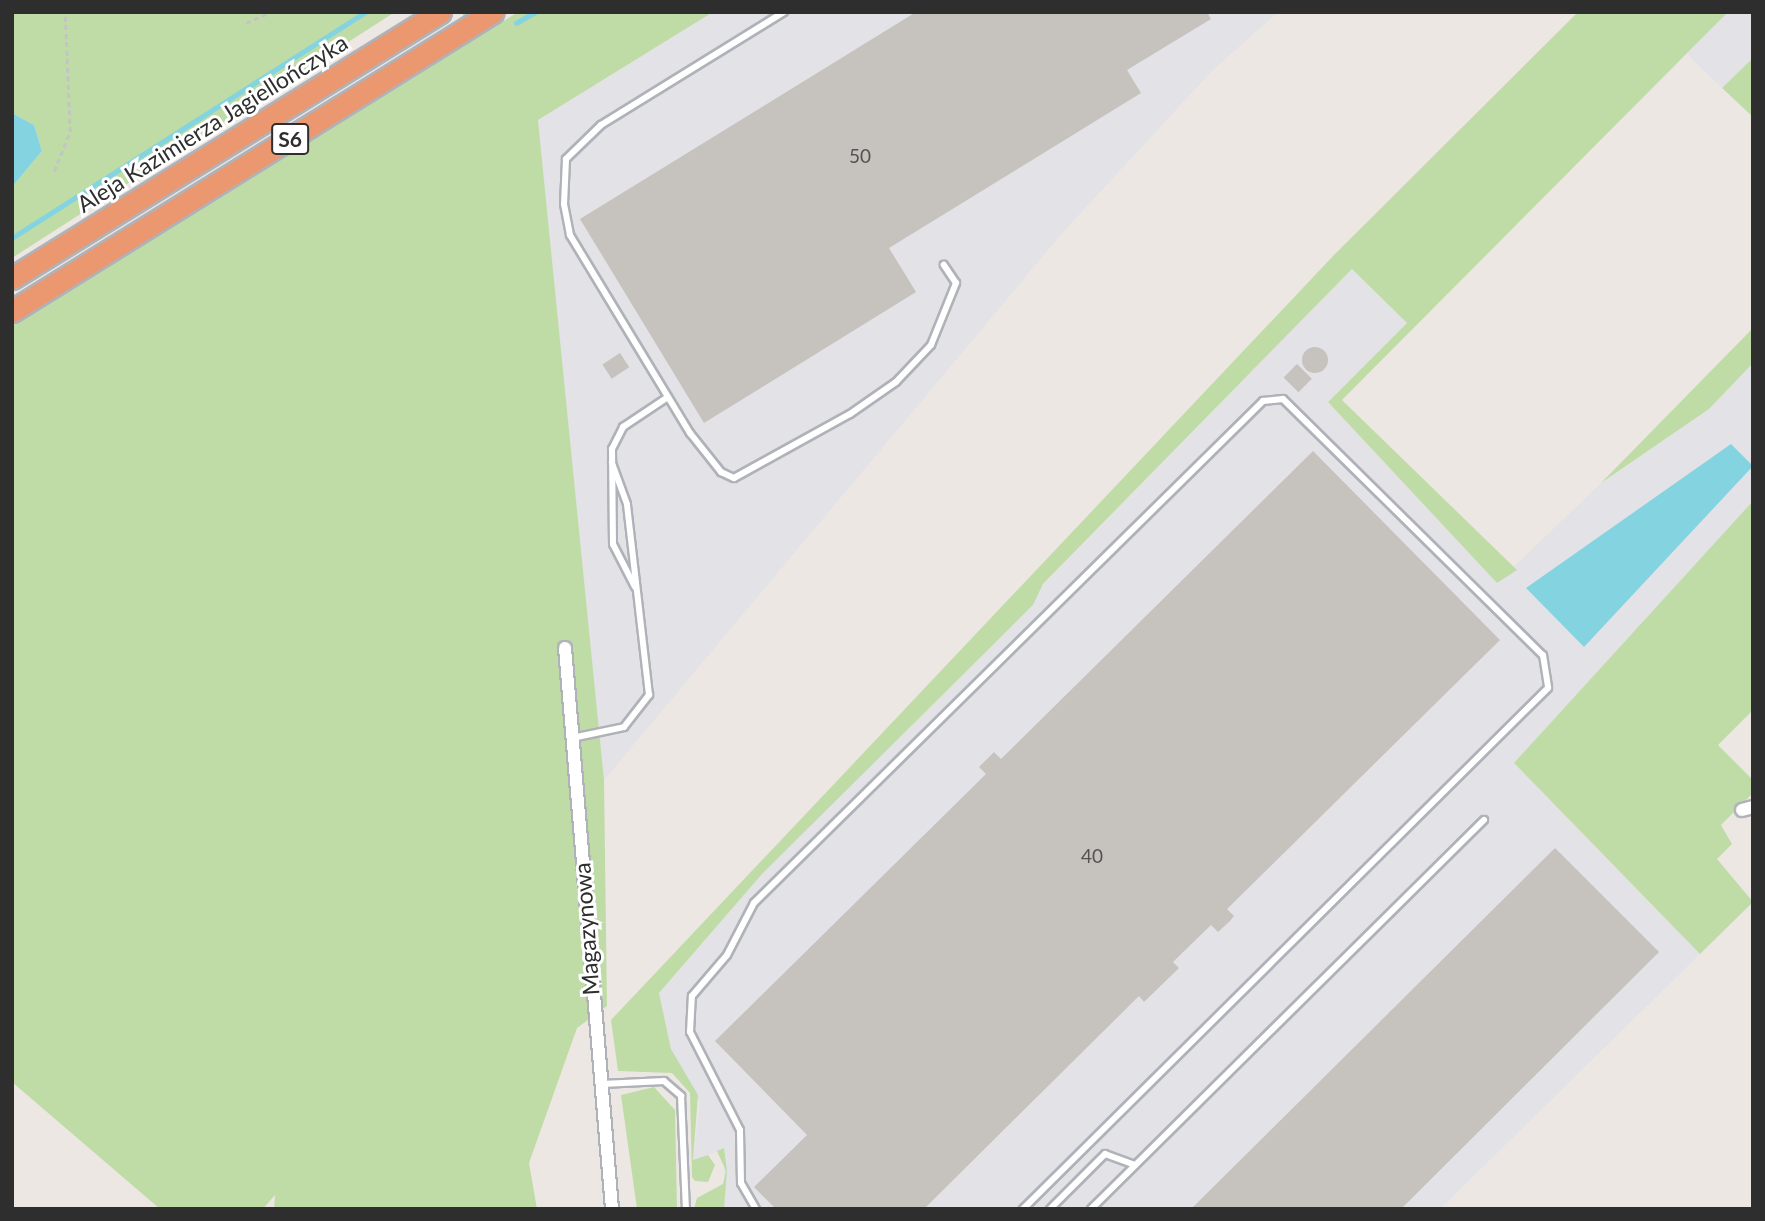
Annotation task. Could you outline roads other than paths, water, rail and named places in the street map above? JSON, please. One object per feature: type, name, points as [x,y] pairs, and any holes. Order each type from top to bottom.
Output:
[{"type":"highway","name":"Aleja Kazimierza Jagiellończyka","points":[[12,278],[440,12]]},
{"type":"highway","name":"S6","points":[[12,311],[493,12]]},
{"type":"street","name":"Magazynowa","points":[[565,648],[612,1209]]},
{"type":"lane","points":[[784,12],[601,125],[568,153],[564,204],[570,235],[668,397],[721,472],[740,476],[850,414],[925,352],[956,283],[944,265]]},
{"type":"lane","points":[[637,592],[613,544],[612,463],[623,427],[668,397]]},
{"type":"lane","points":[[756,1209],[741,1183],[740,1130],[690,1032],[692,996],[727,955],[754,903],[1264,401],[1283,399],[1543,655],[1548,688],[1023,1209]]},
{"type":"lane","points":[[572,738],[617,731],[647,700],[627,503],[612,463]]},
{"type":"lane","points":[[1091,1209],[1484,820]]},
{"type":"lane","points":[[600,1084],[664,1081],[681,1096],[686,1209]]},
{"type":"lane","points":[[1050,1209],[1105,1154],[1135,1165]]},
{"type":"water","points":[[12,113],[34,125],[42,151],[12,187]]},
{"type":"water","points":[[1731,444],[1753,466],[1584,647],[1526,588]]},
{"type":"waterway","points":[[12,238],[366,12]]},
{"type":"waterway","points":[[516,23],[535,12]]}]
